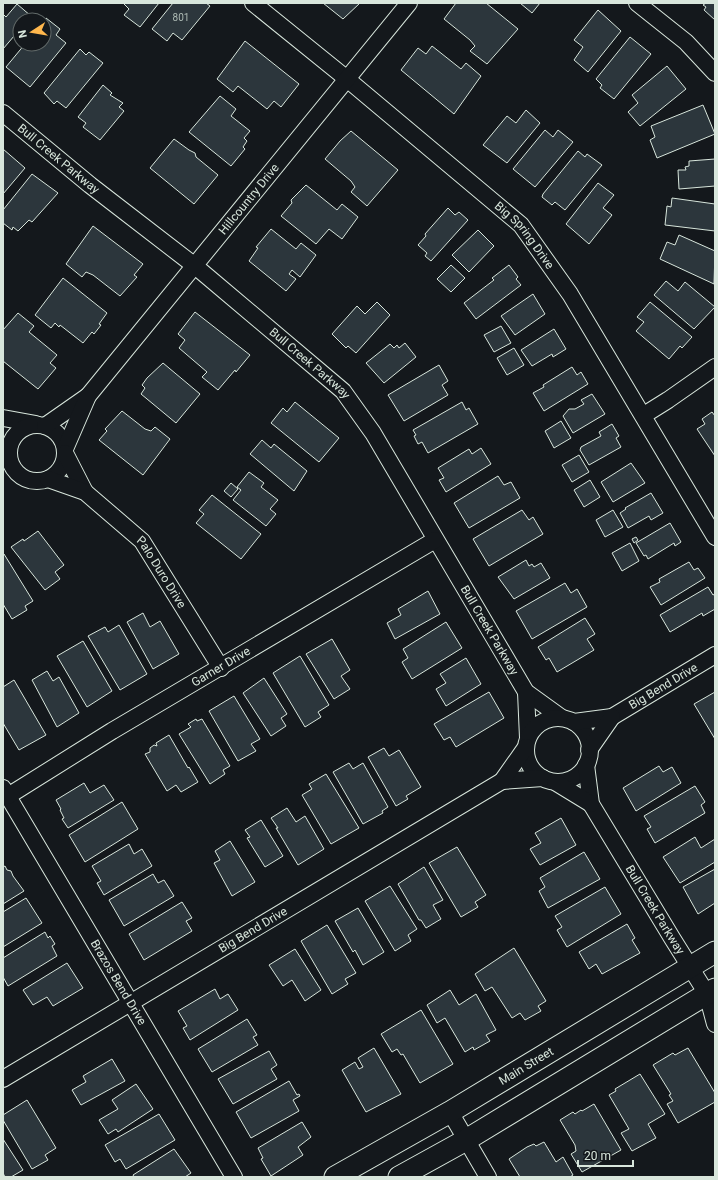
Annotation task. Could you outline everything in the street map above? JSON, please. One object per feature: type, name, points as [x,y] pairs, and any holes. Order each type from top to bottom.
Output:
[{"type":"street","name":"Big Spring Drive","points":[[253,3],[347,79],[521,225],[570,294],[644,415],[715,536]]},
{"type":"street","name":"Hillcountry Drive","points":[[65,451],[88,396],[409,3]]},
{"type":"street","points":[[637,3],[686,42],[715,73]]},
{"type":"street","name":"Bull Creek Parkway","points":[[3,113],[90,185],[195,266],[343,391],[373,432],[435,540],[526,692],[568,720]]},
{"type":"street","points":[[644,415],[715,367]]},
{"type":"street","name":"Hillcountry Drive","points":[[41,425],[88,396]]},
{"type":"street","points":[[3,418],[41,425],[58,434],[65,451],[60,469],[48,479],[40,482],[22,478],[15,472],[3,440]]},
{"type":"street","points":[[8,456],[9,446],[13,437],[19,430],[28,426],[41,425]]},
{"type":"street","name":"Palo Duro Drive","points":[[65,451],[85,492]]},
{"type":"street","name":"Palo Duro Drive","points":[[48,479],[85,492],[142,541],[221,668]]},
{"type":"street","name":"Garner Drive","points":[[5,792],[221,668],[330,601],[435,540]]},
{"type":"street","name":"Big Bend Drive","points":[[568,720],[612,717],[715,655]]},
{"type":"street","name":"Bull Creek Parkway","points":[[526,692],[527,742]]},
{"type":"street","name":"Big Bend Drive","points":[[588,758],[612,717]]},
{"type":"street","points":[[551,718],[568,720],[586,734],[588,758],[573,778],[549,780],[532,768],[528,762],[527,742],[534,729],[541,722],[551,718]]},
{"type":"street","name":"Big Bend Drive","points":[[3,1079],[502,781],[527,742]]},
{"type":"street","name":"Bull Creek Parkway","points":[[588,758],[591,804],[691,967],[712,996],[715,1024]]},
{"type":"street","name":"Bull Creek Parkway","points":[[549,780],[591,804]]},
{"type":"street","name":"Big Bend Drive","points":[[502,781],[549,780]]},
{"type":"street","name":"Brazos Bend Drive","points":[[5,792],[132,1002],[234,1177]]},
{"type":"street","name":"Main Street","points":[[335,1177],[450,1112],[715,952]]},
{"type":"street","points":[[399,1177],[466,1140],[712,996]]},
{"type":"street","points":[[450,1112],[488,1177]]},
{"type":"building","points":[[123,3],[159,3],[140,27],[124,15],[129,9]]},
{"type":"building","points":[[173,3],[206,3],[210,6],[182,40],[173,33],[167,41],[152,29]]},
{"type":"building","points":[[323,3],[360,3],[343,19]]},
{"type":"building","points":[[456,3],[486,3],[518,29],[487,64],[470,51],[475,46],[470,40],[444,19]]},
{"type":"building","points":[[520,3],[540,3],[532,13]]},
{"type":"building","points":[[706,3],[715,3],[715,20],[704,10],[706,7],[703,5]]},
{"type":"building","points":[[17,4],[26,12],[12,12],[12,38],[3,49],[3,14],[6,17]]},
{"type":"building","points":[[598,10],[621,31],[588,72],[574,60],[583,47],[574,40]]},
{"type":"building","points":[[52,23],[60,29],[56,35],[66,43],[30,87],[6,67],[18,52],[52,52]]},
{"type":"building","points":[[630,37],[651,54],[614,99],[600,88],[602,85],[596,79]]},
{"type":"building","points":[[245,41],[299,84],[281,107],[274,101],[267,109],[238,86],[233,92],[217,79]]},
{"type":"building","points":[[432,46],[461,69],[466,63],[481,76],[454,114],[401,70],[418,48],[426,54]]},
{"type":"building","points":[[80,49],[86,55],[89,52],[103,63],[66,108],[57,101],[54,104],[44,93]]},
{"type":"building","points":[[667,66],[686,89],[640,126],[628,112],[638,103],[632,95]]},
{"type":"building","points":[[103,85],[112,93],[110,95],[123,103],[119,107],[124,111],[100,140],[83,127],[86,123],[78,117]]},
{"type":"building","points":[[220,96],[236,109],[231,116],[250,131],[244,138],[247,141],[243,147],[245,149],[231,166],[189,132]]},
{"type":"building","points":[[703,105],[715,134],[657,158],[650,140],[655,137],[651,126]]},
{"type":"building","points":[[526,110],[540,123],[507,163],[483,145],[507,116],[516,123]]},
{"type":"building","points":[[545,130],[553,137],[558,130],[573,142],[535,187],[513,169]]},
{"type":"building","points":[[351,131],[398,170],[367,206],[351,192],[355,187],[351,181],[325,159],[340,141]]},
{"type":"building","points":[[174,139],[195,153],[196,157],[218,175],[194,204],[150,168]]},
{"type":"building","points":[[3,149],[25,168],[3,194]]},
{"type":"building","points":[[578,151],[585,157],[587,154],[602,165],[565,210],[555,202],[552,205],[542,197]]},
{"type":"building","points":[[715,159],[715,186],[679,189],[678,170],[686,170],[685,167],[689,166],[689,161]]},
{"type":"building","points":[[32,174],[58,193],[32,222],[29,220],[18,231],[13,227],[12,230],[3,223],[3,210]]},
{"type":"building","points":[[598,183],[614,195],[603,208],[612,215],[589,244],[566,224]]},
{"type":"building","points":[[306,185],[337,210],[342,204],[358,217],[342,239],[329,229],[316,244],[281,216],[292,203],[291,200]]},
{"type":"building","points":[[672,198],[715,204],[715,231],[665,225],[667,206],[671,207]]},
{"type":"building","points":[[448,208],[455,215],[459,212],[468,220],[431,261],[425,256],[427,253],[418,245],[426,236],[425,234]]},
{"type":"building","points":[[93,226],[143,264],[134,275],[137,277],[120,296],[93,275],[86,272],[82,277],[66,264]]},
{"type":"building","points":[[271,229],[296,249],[301,243],[316,255],[300,277],[292,270],[289,274],[296,279],[286,291],[249,261],[258,248],[256,247]]},
{"type":"building","points":[[478,230],[494,246],[469,272],[452,255]]},
{"type":"building","points":[[679,235],[715,251],[714,284],[660,259],[667,242],[675,245]]},
{"type":"building","points":[[451,265],[465,278],[451,292],[437,279]]},
{"type":"building","points":[[509,265],[518,277],[516,279],[521,285],[476,319],[464,303],[494,280],[492,278]]},
{"type":"building","points":[[63,278],[107,313],[99,324],[101,325],[94,334],[92,332],[83,343],[60,325],[59,327],[55,323],[51,328],[35,315]]},
{"type":"building","points":[[666,281],[678,291],[685,282],[715,307],[694,329],[654,295]]},
{"type":"building","points":[[533,294],[545,314],[515,335],[501,316]]},
{"type":"building","points":[[377,302],[390,315],[356,353],[348,346],[346,348],[332,334],[357,306],[365,314]]},
{"type":"building","points":[[650,302],[692,337],[682,348],[680,346],[669,359],[636,331],[644,322],[637,317]]},
{"type":"building","points":[[195,312],[250,355],[218,390],[202,377],[207,372],[179,348],[185,340],[178,334]]},
{"type":"building","points":[[18,313],[34,326],[29,332],[57,355],[50,363],[56,368],[38,389],[3,361],[3,330]]},
{"type":"building","points":[[501,326],[511,343],[494,352],[484,335]]},
{"type":"building","points":[[554,329],[566,349],[553,357],[552,354],[532,366],[521,350]]},
{"type":"building","points":[[405,343],[416,357],[384,383],[366,363],[390,344],[394,348],[397,345],[399,348]]},
{"type":"building","points":[[514,348],[524,365],[507,375],[497,358]]},
{"type":"building","points":[[163,363],[200,394],[176,423],[141,394],[145,388],[142,385],[147,378]]},
{"type":"building","points":[[439,365],[448,381],[442,385],[448,395],[404,421],[388,395]]},
{"type":"building","points":[[572,367],[577,375],[581,372],[588,384],[544,411],[533,393]]},
{"type":"building","points":[[592,394],[605,414],[573,433],[563,416],[569,409],[575,409],[584,404],[581,400]]},
{"type":"building","points":[[295,402],[339,438],[319,462],[271,423],[283,408],[287,412]]},
{"type":"building","points":[[462,402],[466,410],[469,408],[478,424],[428,453],[422,442],[418,444],[413,430]]},
{"type":"building","points":[[122,411],[145,429],[151,431],[155,427],[170,439],[143,475],[99,440],[107,431],[105,429]]},
{"type":"building","points":[[712,412],[715,416],[715,456],[697,429],[705,424],[702,419]]},
{"type":"building","points":[[561,421],[571,438],[554,448],[545,431]]},
{"type":"building","points":[[612,424],[619,436],[616,438],[621,447],[589,465],[580,450],[581,447],[601,436],[599,432]]},
{"type":"building","points":[[262,440],[271,448],[274,444],[307,471],[294,491],[250,454]]},
{"type":"building","points":[[481,448],[491,464],[446,492],[439,480],[444,478],[438,468],[469,449],[472,454]]},
{"type":"building","points":[[579,455],[589,472],[572,482],[562,465]]},
{"type":"building","points":[[631,463],[645,483],[613,502],[601,482]]},
{"type":"building","points":[[249,472],[264,483],[261,487],[278,500],[270,509],[276,514],[266,526],[233,500],[241,490],[237,487]]},
{"type":"building","points":[[498,476],[504,485],[511,482],[520,498],[469,528],[454,503]]},
{"type":"building","points":[[590,480],[600,497],[584,507],[574,490]]},
{"type":"building","points":[[231,483],[238,489],[231,497],[224,491]]},
{"type":"building","points":[[651,493],[663,513],[651,520],[649,516],[628,528],[620,513],[626,509],[625,508]]},
{"type":"building","points":[[212,495],[261,534],[241,559],[196,523],[204,514],[199,510]]},
{"type":"building","points":[[522,510],[529,520],[533,517],[543,534],[489,566],[473,539]]},
{"type":"building","points":[[613,510],[623,527],[605,537],[596,520]]},
{"type":"building","points":[[670,523],[681,542],[675,546],[674,543],[648,559],[646,555],[644,556],[636,543]]},
{"type":"building","points":[[38,531],[64,565],[55,572],[60,579],[45,590],[11,547],[23,539],[24,541]]},
{"type":"building","points":[[636,537],[638,540],[634,543],[632,539]]},
{"type":"building","points":[[630,543],[639,561],[622,571],[612,553]]},
{"type":"building","points":[[3,554],[33,601],[25,606],[27,610],[12,619],[3,604]]},
{"type":"building","points":[[526,560],[529,566],[532,564],[534,567],[541,563],[550,578],[514,599],[498,577]]},
{"type":"building","points":[[689,562],[694,570],[698,568],[705,578],[661,605],[650,587],[660,582],[659,579]]},
{"type":"building","points":[[565,583],[571,593],[577,589],[587,607],[532,639],[516,611]]},
{"type":"building","points":[[708,587],[713,595],[715,594],[715,609],[703,616],[702,613],[670,632],[660,615]]},
{"type":"building","points":[[428,591],[440,614],[395,639],[387,623],[401,615],[398,609]]},
{"type":"building","points":[[143,613],[150,627],[160,621],[179,654],[153,669],[127,622]]},
{"type":"building","points":[[585,618],[595,634],[587,639],[594,650],[557,672],[549,658],[546,660],[538,647]]},
{"type":"building","points":[[446,622],[462,648],[412,679],[402,662],[408,658],[403,649]]},
{"type":"building","points":[[119,625],[147,674],[120,690],[88,636],[105,627],[108,632]]},
{"type":"building","points":[[332,639],[350,670],[341,676],[350,689],[334,699],[306,654]]},
{"type":"building","points":[[83,641],[112,691],[87,707],[57,656]]},
{"type":"building","points":[[300,656],[329,705],[318,712],[321,717],[305,727],[273,673]]},
{"type":"building","points":[[466,658],[481,684],[446,706],[436,689],[446,683],[440,674]]},
{"type":"building","points":[[47,671],[53,681],[59,677],[79,713],[57,727],[32,680]]},
{"type":"building","points":[[264,678],[287,714],[281,718],[286,726],[271,736],[243,693]]},
{"type":"building","points":[[14,680],[46,735],[19,750],[3,723],[3,687]]},
{"type":"building","points":[[489,692],[504,718],[456,747],[450,737],[444,740],[434,724]]},
{"type":"building","points":[[715,692],[715,739],[694,704]]},
{"type":"building","points":[[234,696],[260,739],[251,744],[256,751],[238,761],[209,711]]},
{"type":"building","points":[[196,719],[197,721],[202,719],[230,766],[223,770],[225,774],[210,784],[179,734],[191,727],[188,724]]},
{"type":"building","points":[[169,735],[198,782],[181,792],[176,785],[167,791],[145,754],[150,752],[150,748],[154,745],[157,746],[156,743]]},
{"type":"building","points":[[384,748],[389,756],[399,750],[421,787],[406,796],[408,799],[396,806],[368,757]]},
{"type":"building","points":[[349,763],[353,769],[363,763],[388,807],[382,811],[383,813],[363,824],[333,772]]},
{"type":"building","points":[[659,766],[663,772],[672,767],[681,783],[636,811],[623,788]]},
{"type":"building","points":[[326,774],[359,828],[331,844],[302,795],[312,789],[309,784]]},
{"type":"building","points":[[84,783],[90,793],[104,785],[114,800],[68,828],[62,819],[64,818],[56,800]]},
{"type":"building","points":[[695,786],[705,802],[701,805],[705,813],[655,843],[647,829],[651,827],[644,816]]},
{"type":"building","points":[[122,802],[138,829],[85,862],[69,835]]},
{"type":"building","points":[[287,808],[296,822],[305,816],[324,849],[298,865],[271,818]]},
{"type":"building","points":[[561,818],[576,845],[540,865],[530,849],[541,843],[535,833]]},
{"type":"building","points":[[261,820],[283,856],[265,867],[247,838],[250,837],[245,830]]},
{"type":"building","points":[[695,837],[701,848],[715,839],[715,862],[680,883],[663,857]]},
{"type":"building","points":[[230,841],[255,882],[232,896],[214,863],[220,860],[215,851]]},
{"type":"building","points":[[129,844],[134,854],[142,849],[152,866],[104,895],[97,883],[101,881],[92,866]]},
{"type":"building","points":[[457,847],[486,895],[475,902],[478,907],[461,917],[429,863]]},
{"type":"building","points":[[584,852],[600,879],[548,908],[539,891],[545,887],[540,878]]},
{"type":"building","points":[[5,866],[7,870],[11,871],[24,891],[3,904],[3,867]]},
{"type":"building","points":[[424,867],[443,900],[433,905],[441,919],[426,928],[421,920],[419,920],[398,884]]},
{"type":"building","points":[[715,869],[715,903],[698,914],[683,887]]},
{"type":"building","points":[[153,874],[158,883],[164,880],[174,896],[124,926],[109,900]]},
{"type":"building","points":[[390,886],[417,929],[408,935],[411,941],[395,951],[365,901]]},
{"type":"building","points":[[605,887],[621,914],[567,947],[557,930],[562,927],[555,916]]},
{"type":"building","points":[[26,898],[42,923],[3,947],[3,912]]},
{"type":"building","points":[[182,902],[192,918],[186,921],[192,931],[144,960],[129,934]]},
{"type":"building","points":[[358,908],[384,952],[363,965],[355,950],[353,952],[335,921]]},
{"type":"building","points":[[627,924],[635,938],[632,940],[640,953],[602,974],[596,964],[589,969],[579,952]]},
{"type":"building","points":[[327,925],[356,973],[345,979],[348,984],[332,994],[301,941]]},
{"type":"building","points":[[45,932],[48,938],[50,936],[55,944],[52,946],[57,956],[8,986],[3,977],[3,958]]},
{"type":"building","points":[[514,948],[546,1001],[538,1006],[541,1011],[525,1020],[520,1013],[512,1018],[492,987],[485,991],[475,974]]},
{"type":"building","points":[[295,949],[321,990],[305,1001],[292,980],[283,986],[269,965]]},
{"type":"building","points":[[67,963],[83,988],[53,1006],[47,997],[33,1005],[23,990]]},
{"type":"building","points":[[215,989],[220,999],[228,994],[238,1010],[190,1040],[183,1028],[187,1026],[178,1011]]},
{"type":"building","points":[[450,990],[459,1005],[476,994],[496,1030],[486,1035],[490,1041],[474,1050],[473,1047],[465,1052],[445,1018],[437,1023],[427,1005]]},
{"type":"building","points":[[421,1010],[453,1064],[420,1083],[403,1054],[401,1055],[397,1049],[392,1052],[381,1034]]},
{"type":"building","points":[[247,1019],[257,1035],[253,1037],[258,1045],[212,1072],[198,1049]]},
{"type":"building","points":[[374,1048],[401,1094],[366,1112],[342,1070],[355,1062],[359,1069],[363,1067],[358,1058]]},
{"type":"building","points":[[688,1048],[715,1093],[715,1102],[678,1123],[667,1104],[673,1101],[669,1095],[671,1094],[653,1065],[673,1053],[675,1055]]},
{"type":"building","points":[[269,1051],[277,1065],[271,1069],[277,1079],[233,1104],[218,1079]]},
{"type":"building","points":[[112,1059],[125,1081],[81,1105],[72,1090],[86,1082],[83,1076]]},
{"type":"building","points":[[640,1074],[665,1114],[648,1124],[656,1138],[632,1151],[621,1133],[629,1129],[609,1095],[616,1091],[615,1089]]},
{"type":"building","points":[[289,1081],[297,1095],[299,1094],[300,1096],[293,1100],[299,1111],[251,1138],[236,1112]]},
{"type":"building","points":[[136,1084],[153,1109],[118,1132],[116,1129],[108,1134],[99,1120],[118,1109],[112,1100]]},
{"type":"building","points":[[27,1100],[56,1148],[45,1155],[48,1160],[32,1169],[3,1120],[3,1115]]},
{"type":"building","points":[[594,1104],[621,1150],[582,1172],[571,1154],[576,1151],[575,1145],[560,1120],[573,1112],[575,1114]]},
{"type":"building","points":[[159,1114],[175,1140],[126,1169],[120,1159],[115,1162],[105,1145]]},
{"type":"building","points":[[302,1122],[311,1137],[298,1147],[303,1155],[271,1176],[261,1159],[263,1158],[258,1148]]},
{"type":"building","points":[[3,1139],[23,1170],[11,1177],[5,1177],[3,1173]]},
{"type":"building","points":[[544,1142],[556,1162],[563,1157],[573,1175],[570,1177],[520,1177],[509,1159],[527,1147],[534,1144],[536,1146]]},
{"type":"building","points":[[174,1149],[191,1173],[185,1177],[134,1177],[133,1175]]}]
